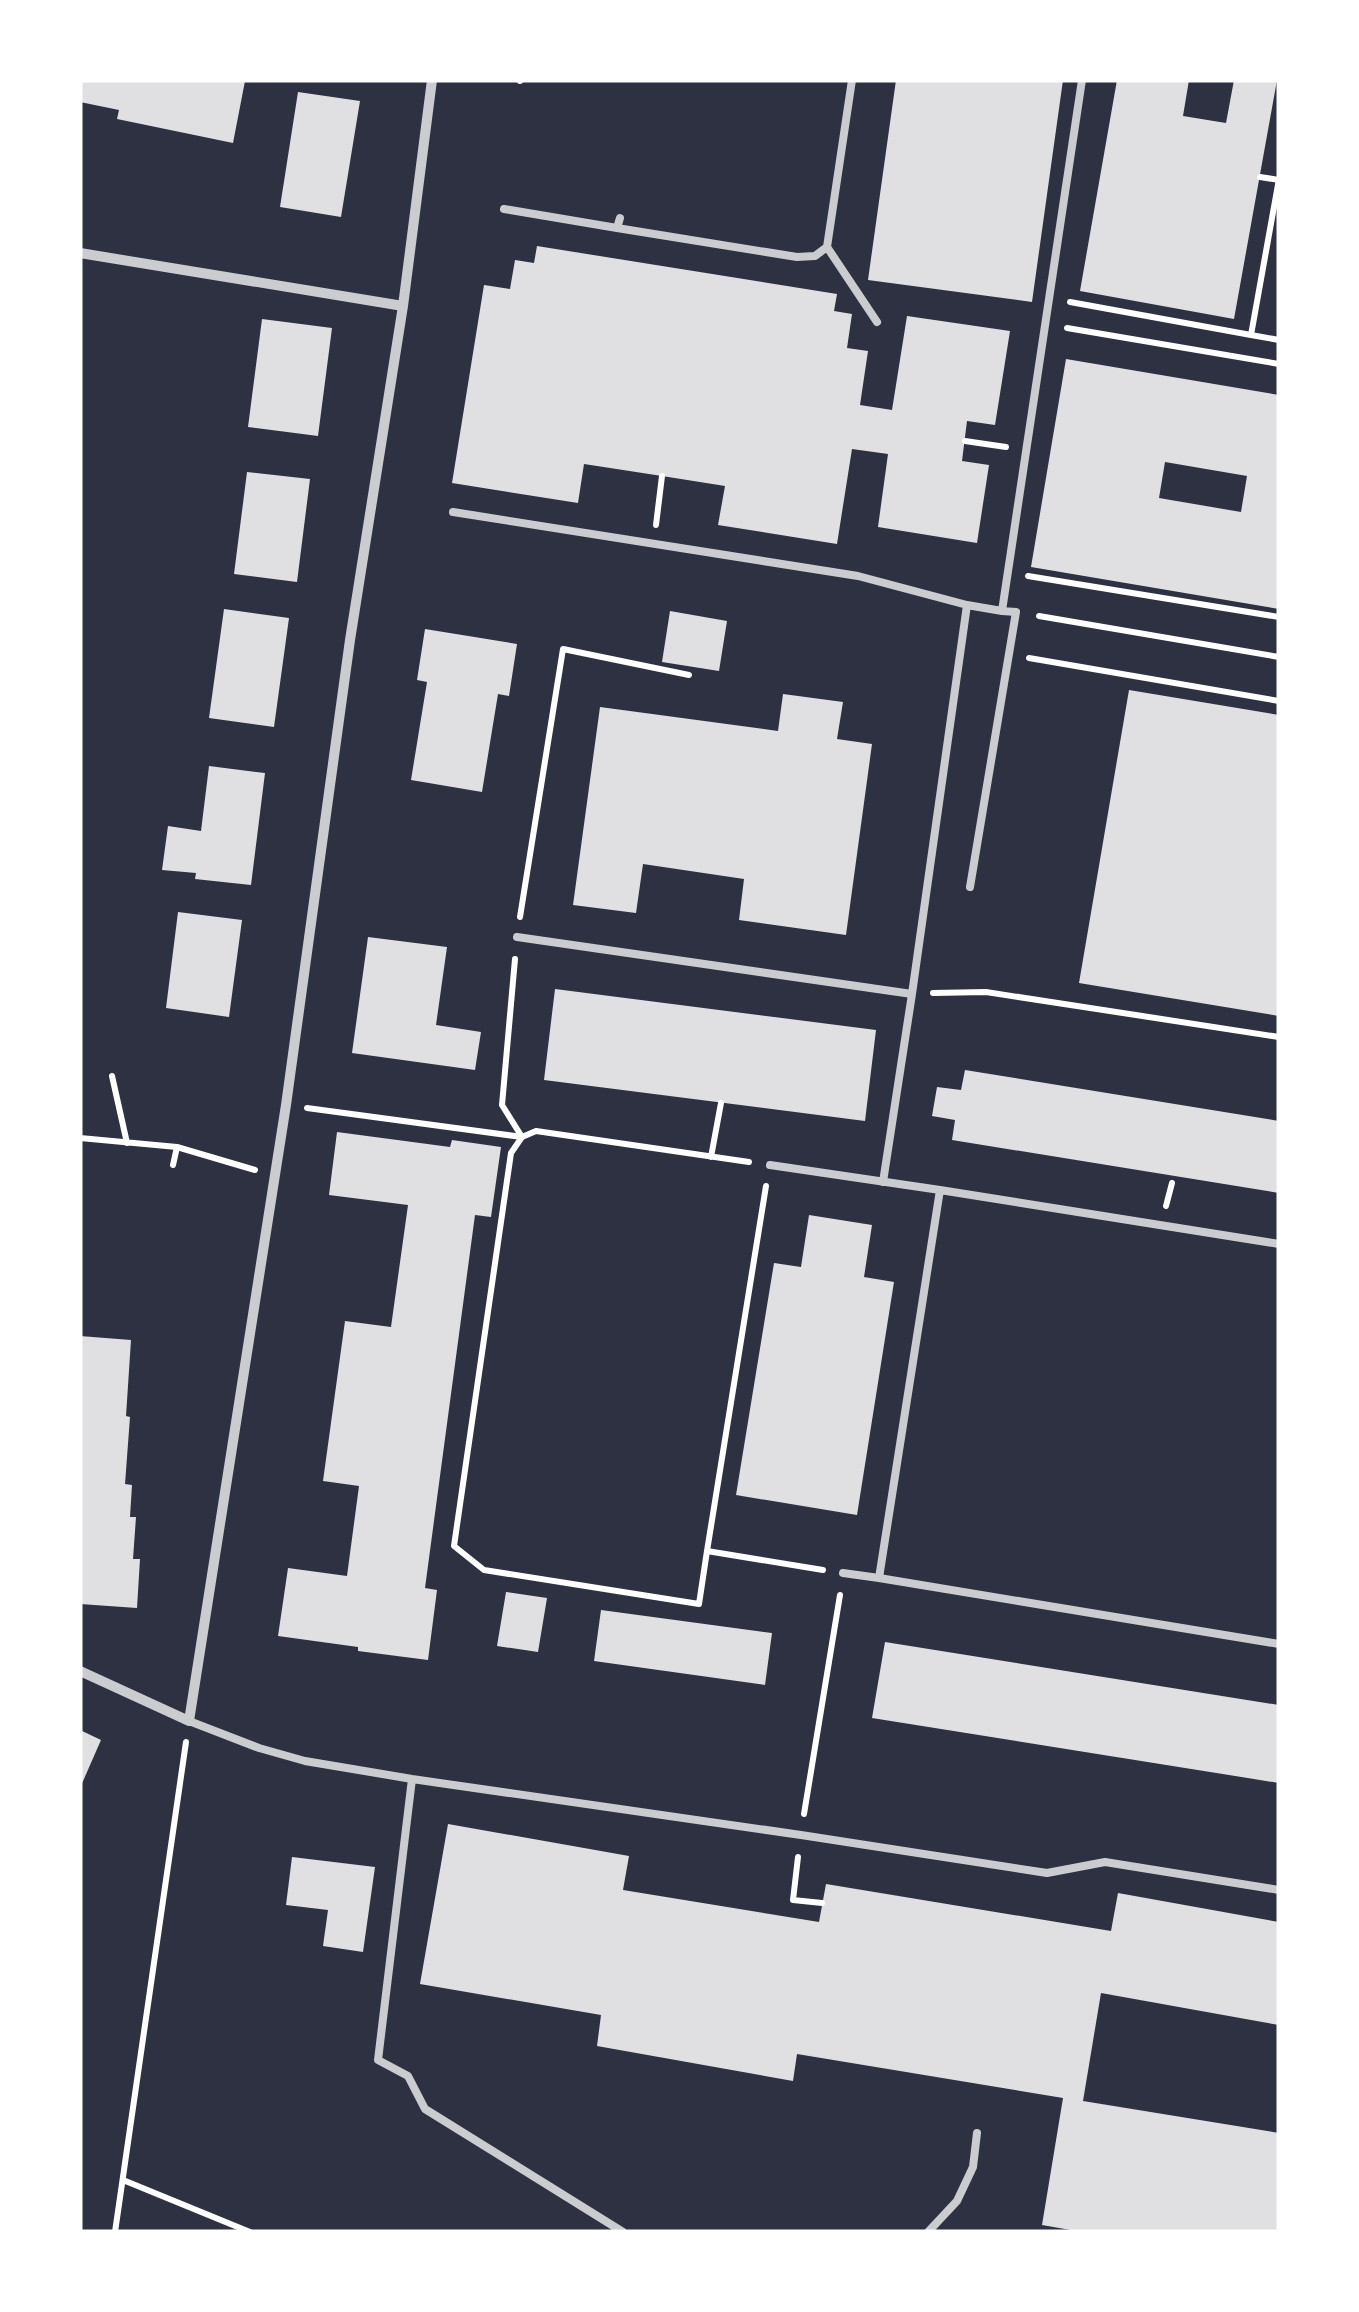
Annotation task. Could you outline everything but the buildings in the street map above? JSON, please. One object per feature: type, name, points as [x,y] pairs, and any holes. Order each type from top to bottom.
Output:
[{"type":"street","points":[[80,1672],[189,1721],[276,1176],[350,640],[403,306],[432,80]]},
{"type":"street","points":[[80,253],[403,306]]},
{"type":"lane","points":[[852,80],[827,247],[878,322]]},
{"type":"lane","points":[[1002,610],[1082,80]]},
{"type":"lane","points":[[504,210],[618,223],[797,256],[815,256],[827,247]]},
{"type":"lane","points":[[453,512],[858,576],[967,605],[1016,612],[970,887]]},
{"type":"lane","points":[[883,1182],[967,605]]},
{"type":"lane","points":[[517,937],[912,994]]},
{"type":"lane","points":[[770,1165],[1279,1244]]},
{"type":"lane","points":[[879,1578],[940,1190]]},
{"type":"lane","points":[[844,1573],[1279,1644]]},
{"type":"lane","points":[[189,1721],[306,1761],[412,1779],[1046,1873],[1105,1862],[1279,1890]]},
{"type":"lane","points":[[412,1779],[378,2060],[408,2076],[426,2109],[623,2232]]},
{"type":"lane","points":[[928,2232],[958,2202],[972,2167],[977,2133]]},
{"type":"path","points":[[1251,335],[1279,180],[1260,177]]},
{"type":"path","points":[[1050,298],[1279,340]]},
{"type":"path","points":[[1072,328],[1279,364]]},
{"type":"path","points":[[965,441],[996,446]]},
{"type":"path","points":[[654,543],[662,476]]},
{"type":"path","points":[[1279,618],[1022,575],[1016,612],[1279,657]]},
{"type":"path","points":[[522,1137],[502,1105],[517,937],[562,649],[689,675]]},
{"type":"path","points":[[1010,655],[1279,701]]},
{"type":"path","points":[[912,994],[986,992],[1279,1037]]},
{"type":"path","points":[[112,1076],[127,1143]]},
{"type":"path","points":[[712,1157],[721,1103]]},
{"type":"path","points":[[286,1105],[522,1137]]},
{"type":"path","points":[[536,1130],[712,1157],[770,1165],[699,1604],[484,1570],[454,1546],[511,1153],[522,1137],[536,1130]]},
{"type":"path","points":[[80,1138],[177,1147],[276,1176]]},
{"type":"path","points":[[173,1165],[177,1147]]},
{"type":"path","points":[[707,1551],[844,1573],[800,1834],[793,1900],[822,1903]]},
{"type":"path","points":[[115,2232],[189,1721]]},
{"type":"path","points":[[123,2180],[250,2232]]}]
